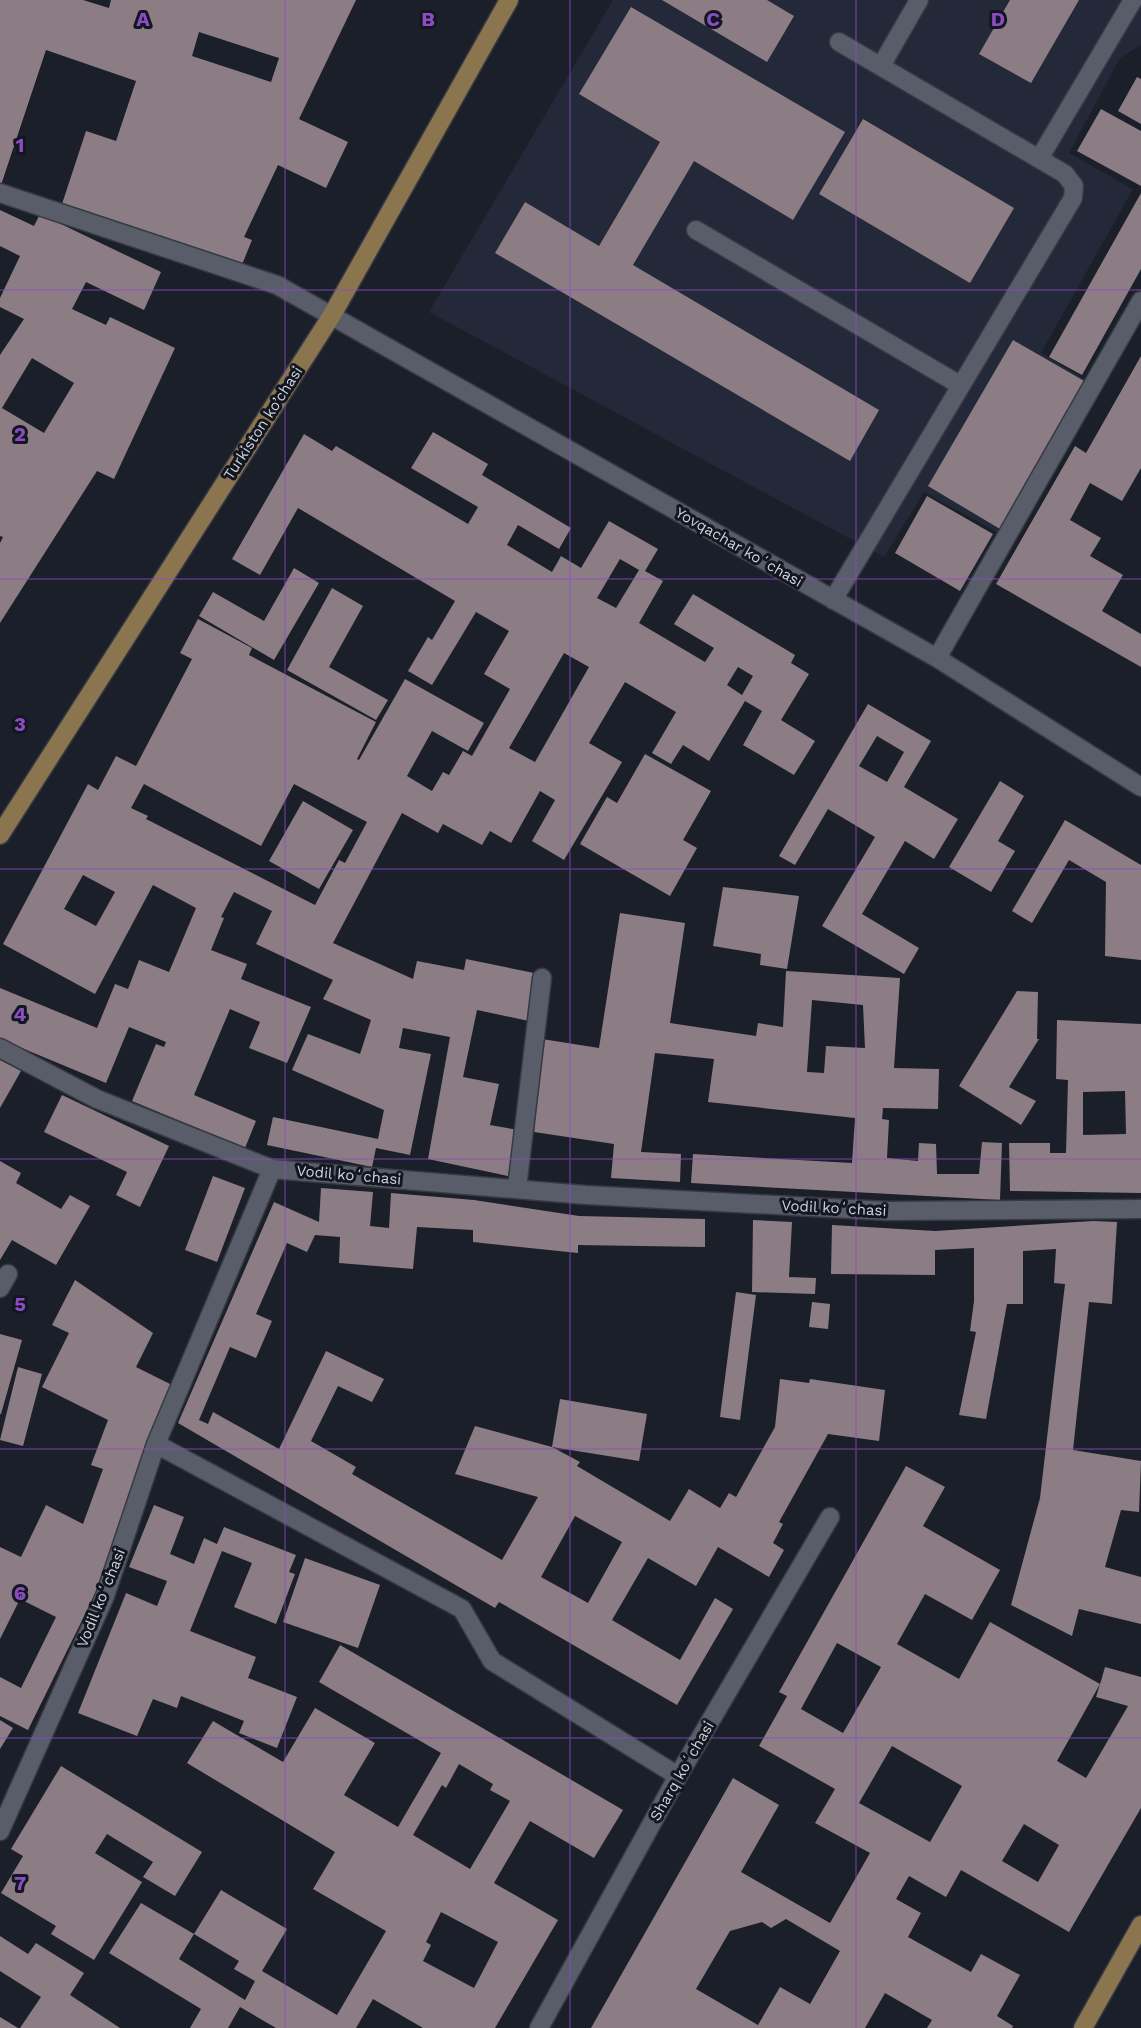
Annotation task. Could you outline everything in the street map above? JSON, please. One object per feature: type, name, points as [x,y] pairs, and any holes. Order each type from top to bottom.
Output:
[{"type":"main road","name":"Turkiston ko’chasi","points":[[0,835],[332,315],[509,0]]},
{"type":"main road","points":[[1083,2028],[1141,1925]]},
{"type":"street","points":[[881,66],[919,0]]},
{"type":"street","points":[[1039,159],[1133,0]]},
{"type":"street","points":[[832,600],[1073,198],[1074,186],[1065,174],[839,42]]},
{"type":"street","name":"Yovqachar koʻchasi","points":[[0,193],[278,285],[937,658],[1141,787]]},
{"type":"street","points":[[696,230],[960,385]]},
{"type":"street","points":[[937,658],[1141,301]]},
{"type":"street","points":[[517,1188],[542,978]]},
{"type":"street","points":[[0,1048],[97,1099],[272,1169]]},
{"type":"street","name":"Vodil koʻchasi","points":[[0,1831],[105,1596],[156,1444],[272,1169],[586,1195],[887,1211],[1141,1209]]},
{"type":"street","points":[[156,1444],[462,1609],[492,1661],[678,1776]]},
{"type":"street","name":"Sharq koʻchasi","points":[[539,2028],[678,1776],[830,1517]]},
{"type":"shaded area","points":[[613,0],[1141,0],[1141,45],[1120,58],[1069,153],[1133,189],[1041,353],[1091,383],[1002,535],[924,492],[884,557],[429,312]]},
{"type":"building","points":[[0,0],[83,0],[109,8],[111,0],[356,0],[299,119],[348,142],[326,188],[278,165],[244,237],[252,240],[241,267],[61,207],[86,131],[116,141],[136,81],[46,50],[0,188]],"holes":[[[199,32],[279,58],[271,82],[192,56]]]},
{"type":"building","points":[[662,0],[767,0],[794,16],[767,62]]},
{"type":"building","points":[[1010,0],[1079,0],[1031,83],[979,54]]},
{"type":"building","points":[[631,7],[845,132],[793,220],[694,161],[633,265],[879,410],[850,461],[495,253],[525,202],[599,246],[660,142],[579,94]]},
{"type":"building","points":[[1137,77],[1141,79],[1141,124],[1118,111]]},
{"type":"building","points":[[1101,109],[1141,131],[1141,186],[1077,151]]},
{"type":"building","points":[[863,119],[1014,208],[970,283],[819,194]]},
{"type":"building","points":[[1141,193],[1141,269],[1082,375],[1049,357]]},
{"type":"building","points":[[0,210],[34,226],[40,214],[161,272],[144,310],[86,282],[72,309],[106,325],[110,317],[175,348],[114,479],[97,471],[0,623],[0,543],[3,537],[0,536],[0,355],[24,319],[0,307],[0,298],[20,256],[0,246]],"holes":[[[32,358],[74,383],[44,433],[2,408]]]},
{"type":"building","points":[[1013,340],[1086,382],[1000,529],[928,486]]},
{"type":"building","points":[[1141,356],[1141,468],[1122,501],[1090,483],[1070,520],[1101,538],[1090,556],[1123,575],[1102,611],[1141,634],[1141,667],[996,584],[1075,446],[1086,453]]},
{"type":"building","points":[[433,432],[488,464],[482,475],[571,528],[559,549],[518,525],[507,545],[552,572],[561,556],[581,568],[609,521],[658,549],[645,571],[663,581],[639,623],[705,662],[714,648],[674,624],[693,594],[795,655],[791,663],[809,674],[781,720],[815,741],[794,775],[743,745],[762,711],[745,701],[709,761],[683,745],[671,764],[652,753],[676,712],[625,682],[589,743],[622,762],[564,860],[532,841],[555,800],[540,791],[511,843],[490,831],[482,845],[443,824],[438,833],[402,813],[333,943],[413,979],[417,961],[464,970],[466,959],[539,974],[529,1021],[477,1010],[463,1077],[499,1084],[490,1125],[518,1130],[508,1176],[428,1159],[450,1037],[403,1028],[399,1048],[431,1054],[410,1155],[376,1148],[372,1167],[267,1145],[273,1117],[378,1139],[384,1110],[292,1070],[308,1034],[360,1054],[371,1020],[323,999],[333,980],[256,944],[272,911],[234,892],[221,917],[224,918],[211,950],[247,964],[241,979],[311,1007],[287,1063],[249,1048],[260,1022],[230,1009],[194,1095],[256,1121],[245,1148],[132,1101],[156,1044],[164,1047],[166,1042],[129,1027],[106,1083],[0,1039],[0,988],[97,1028],[115,984],[128,989],[139,960],[169,972],[196,908],[153,885],[95,994],[3,944],[88,784],[98,790],[116,756],[136,766],[192,659],[180,653],[198,619],[252,648],[249,655],[376,722],[357,759],[359,760],[405,679],[484,723],[468,751],[432,731],[407,776],[432,791],[443,772],[449,775],[463,751],[472,756],[510,689],[484,674],[509,631],[476,612],[432,685],[408,671],[428,637],[432,640],[455,601],[298,508],[260,575],[232,559],[304,434],[332,451],[336,446],[468,524],[478,507],[411,468]],"holes":[[[620,559],[639,570],[616,608],[597,598]],[[564,653],[589,667],[535,762],[509,748]],[[738,667],[753,676],[742,695],[727,685]],[[144,784],[261,846],[294,784],[367,822],[345,863],[339,860],[315,905],[146,819],[148,816],[131,808]],[[83,875],[115,892],[96,926],[64,909]]]},
{"type":"building","points":[[927,496],[993,534],[960,591],[895,553]]},
{"type":"building","points":[[294,568],[319,583],[274,660],[199,616],[213,592],[264,621]]},
{"type":"building","points":[[332,588],[363,606],[329,667],[388,700],[376,720],[287,670]]},
{"type":"building","points":[[868,704],[931,741],[904,787],[958,819],[934,859],[905,841],[862,914],[919,948],[904,974],[822,926],[875,837],[828,809],[795,865],[779,856]],"holes":[[[877,736],[904,752],[887,782],[859,766]]]},
{"type":"building","points":[[645,754],[711,791],[683,840],[697,848],[670,896],[580,844],[607,797],[617,803]]},
{"type":"building","points":[[1000,781],[1024,796],[998,841],[1015,851],[991,892],[949,867]]},
{"type":"building","points":[[303,801],[353,830],[319,889],[269,861]]},
{"type":"building","points":[[1065,820],[1141,865],[1141,960],[1105,956],[1106,882],[1069,860],[1032,923],[1012,911]]},
{"type":"building","points":[[723,887],[799,896],[787,969],[760,965],[761,954],[713,946]]},
{"type":"building","points":[[620,913],[685,923],[670,1023],[756,1036],[758,1023],[783,1027],[786,971],[900,978],[894,1068],[939,1069],[938,1109],[883,1108],[882,1119],[889,1120],[887,1158],[918,1161],[919,1143],[936,1144],[937,1174],[979,1174],[982,1142],[1002,1143],[1000,1200],[691,1183],[693,1154],[852,1163],[855,1118],[708,1102],[714,1059],[655,1053],[641,1152],[681,1154],[680,1182],[611,1178],[614,1144],[534,1132],[542,1039],[599,1048]],"holes":[[[812,1000],[863,1005],[865,1048],[826,1046],[824,1073],[807,1072]]]},
{"type":"building","points":[[1017,991],[1038,992],[1037,1039],[1039,1039],[1009,1087],[1036,1101],[1021,1125],[959,1086]]},
{"type":"building","points":[[1057,1020],[1141,1024],[1141,1193],[1010,1191],[1009,1143],[1050,1143],[1050,1153],[1066,1153],[1068,1080],[1056,1079]],"holes":[[[1125,1091],[1126,1134],[1083,1135],[1083,1092]]]},
{"type":"building","points":[[0,1060],[21,1071],[0,1108]]},
{"type":"building","points":[[62,1095],[169,1146],[140,1207],[116,1195],[127,1172],[44,1132]]},
{"type":"building","points":[[0,1161],[21,1173],[16,1183],[61,1209],[70,1195],[90,1206],[56,1265],[12,1240],[0,1260]]},
{"type":"building","points":[[213,1176],[245,1188],[217,1262],[185,1250]]},
{"type":"building","points":[[321,1188],[373,1192],[370,1226],[389,1228],[391,1193],[474,1200],[579,1216],[705,1219],[705,1247],[578,1245],[578,1253],[473,1242],[473,1230],[417,1227],[413,1269],[339,1263],[340,1237],[315,1235],[307,1252],[287,1243],[256,1314],[272,1321],[256,1358],[230,1347],[199,1420],[208,1424],[213,1412],[279,1449],[326,1351],[384,1379],[372,1402],[338,1386],[311,1441],[356,1467],[352,1474],[502,1560],[538,1497],[455,1474],[475,1426],[552,1447],[580,1462],[577,1466],[670,1521],[689,1489],[720,1508],[729,1493],[736,1497],[775,1427],[780,1379],[809,1383],[810,1379],[885,1390],[879,1441],[828,1434],[779,1522],[783,1524],[773,1543],[784,1550],[769,1577],[718,1547],[696,1586],[648,1558],[612,1620],[680,1660],[715,1598],[733,1609],[677,1705],[499,1602],[495,1608],[178,1423],[274,1202],[319,1222]],"holes":[[[575,1516],[622,1542],[588,1603],[541,1577]]]},
{"type":"building","points":[[753,1220],[792,1222],[789,1277],[816,1278],[815,1294],[752,1292]]},
{"type":"building","points":[[1093,1221],[1117,1222],[1112,1304],[1089,1302],[1073,1450],[1141,1461],[1139,1512],[1121,1510],[1105,1567],[1141,1577],[1141,1624],[1079,1609],[1072,1636],[1011,1605],[1040,1498],[1065,1284],[1054,1283],[1056,1249],[1023,1251],[1023,1304],[1007,1304],[986,1419],[959,1415],[976,1332],[970,1331],[974,1301],[974,1248],[935,1250],[935,1275],[831,1274],[832,1225],[935,1231]]},
{"type":"building","points":[[75,1280],[153,1333],[136,1367],[172,1385],[95,1594],[28,1730],[0,1716],[0,1677],[21,1688],[56,1617],[20,1599],[0,1639],[0,1547],[21,1557],[46,1505],[83,1524],[103,1469],[91,1465],[108,1420],[42,1387],[69,1333],[52,1325]]},
{"type":"building","points":[[736,1292],[756,1295],[740,1420],[720,1417]]},
{"type":"building","points":[[812,1302],[830,1304],[828,1329],[809,1327]]},
{"type":"building","points":[[0,1334],[22,1340],[1,1414],[0,1414]]},
{"type":"building","points":[[18,1367],[42,1374],[23,1446],[0,1440]]},
{"type":"building","points":[[560,1399],[647,1414],[639,1461],[552,1447]]},
{"type":"building","points":[[906,1466],[945,1487],[923,1526],[1000,1570],[972,1620],[925,1594],[897,1644],[959,1679],[990,1622],[1100,1684],[1057,1761],[1086,1778],[1128,1706],[1096,1697],[1101,1681],[1105,1667],[1141,1677],[1141,1808],[1069,1932],[961,1870],[946,1897],[909,1876],[896,1899],[921,1913],[908,1937],[971,1972],[981,1954],[1020,1975],[997,2016],[1013,2026],[1012,2028],[927,2028],[932,2020],[885,1993],[865,2028],[591,2028],[733,1778],[779,1805],[741,1872],[830,1923],[870,1853],[815,1823],[835,1789],[759,1746],[787,1696],[779,1692]],"holes":[[[837,1643],[881,1667],[843,1733],[801,1709]],[[892,1746],[962,1786],[930,1842],[859,1803]],[[1024,1824],[1059,1845],[1038,1882],[1002,1861]],[[786,1919],[840,1951],[810,2004],[780,1987],[758,2025],[696,1989],[730,1931],[762,1922],[771,1928]]]},
{"type":"building","points":[[154,1505],[184,1517],[170,1554],[194,1564],[204,1538],[217,1544],[224,1527],[296,1555],[289,1572],[295,1574],[276,1624],[234,1607],[252,1563],[222,1551],[190,1631],[256,1657],[248,1678],[297,1697],[277,1748],[239,1733],[244,1721],[181,1696],[177,1708],[153,1699],[137,1736],[78,1713],[126,1593],[157,1606],[167,1581],[129,1567]]},
{"type":"building","points":[[305,1558],[380,1585],[358,1648],[283,1622]]},
{"type":"building","points":[[340,1645],[623,1810],[594,1858],[530,1821],[494,1883],[558,1920],[495,2028],[423,2028],[373,1999],[356,2028],[276,2028],[240,2007],[228,2028],[190,2028],[201,2009],[109,1953],[141,1903],[194,1934],[221,1890],[287,1929],[262,1971],[337,2015],[386,1931],[313,1889],[335,1852],[187,1763],[213,1721],[283,1762],[315,1708],[375,1743],[344,1795],[398,1827],[441,1753],[319,1682]],"holes":[[[459,1764],[493,1784],[490,1790],[510,1801],[470,1869],[413,1835],[442,1785],[446,1788]],[[441,1912],[498,1942],[474,1988],[423,1961],[431,1945],[426,1942]],[[194,1934],[239,1961],[234,1969],[255,1981],[245,2000],[179,1959]]]},
{"type":"building","points":[[0,1720],[13,1728],[0,1749]]},
{"type":"building","points":[[61,1766],[202,1852],[175,1896],[143,1877],[153,1862],[107,1834],[95,1853],[142,1882],[94,1960],[51,1934],[56,1926],[1,1893],[23,1856],[11,1849]]},
{"type":"building","points":[[0,1936],[28,1954],[36,1943],[84,1973],[70,1995],[120,2028],[20,2028],[41,1997],[0,1971]]},
{"type":"building","points":[[0,2017],[18,2028],[0,2028]]}]
